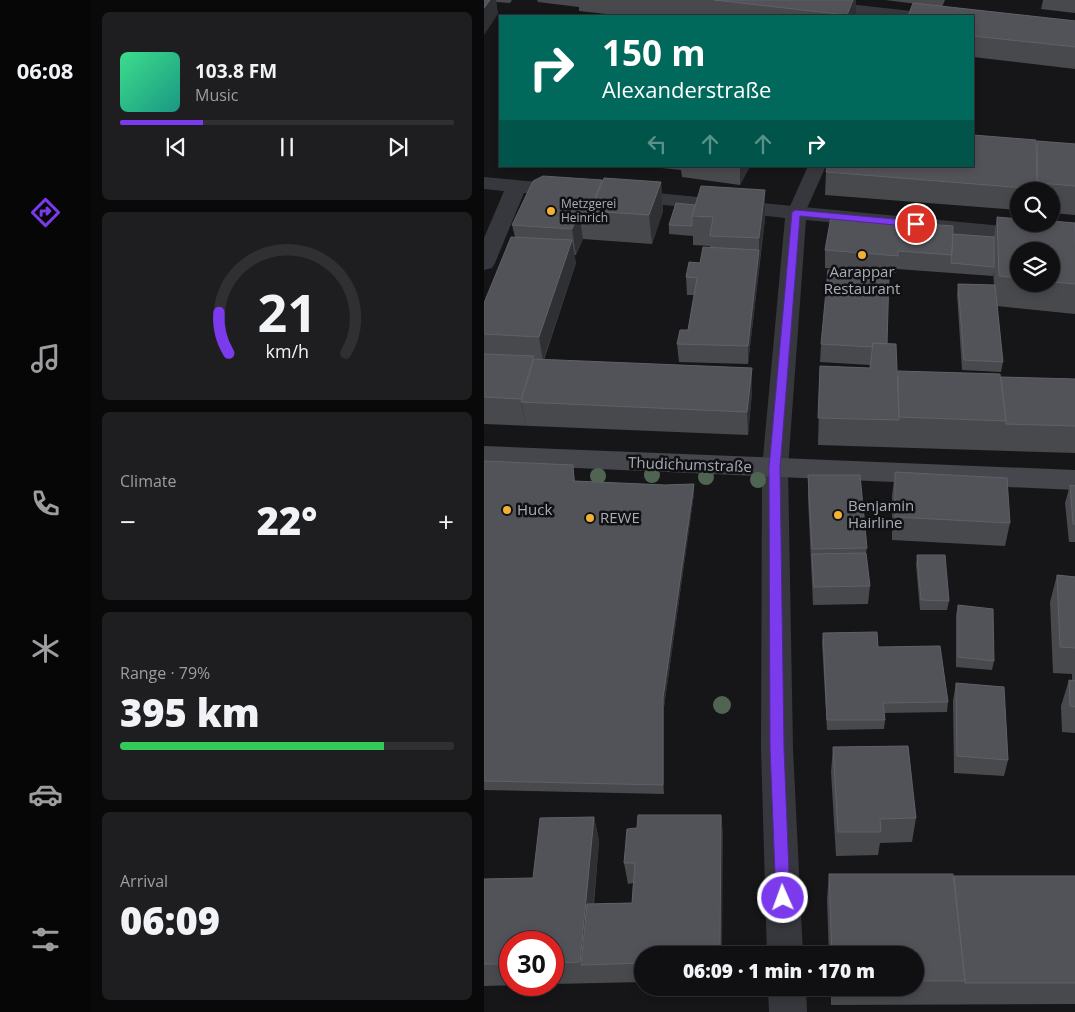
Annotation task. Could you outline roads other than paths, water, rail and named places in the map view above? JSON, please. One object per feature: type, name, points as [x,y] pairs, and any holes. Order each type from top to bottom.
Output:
[{"type":"main road","name":"Thudichumstraße","points":[[484,454],[1075,480]]},
{"type":"street","points":[[768,0],[898,15]]},
{"type":"street","points":[[484,183],[1075,240]]},
{"type":"street","points":[[484,263],[517,186]]},
{"type":"street","points":[[785,946],[777,748],[775,468],[796,212]]},
{"type":"street","points":[[787,996],[788,1012]]},
{"type":"lane","points":[[796,212],[817,167]]},
{"type":"place","name":"Metzgerei Heinrich","points":[[551,211]]},
{"type":"place","name":"Aarappar Restaurant","points":[[862,255]]},
{"type":"place","name":"Huck","points":[[507,510]]},
{"type":"place","name":"Benjamin Hairline","points":[[838,515]]},
{"type":"place","name":"REWE","points":[[590,518]]}]
